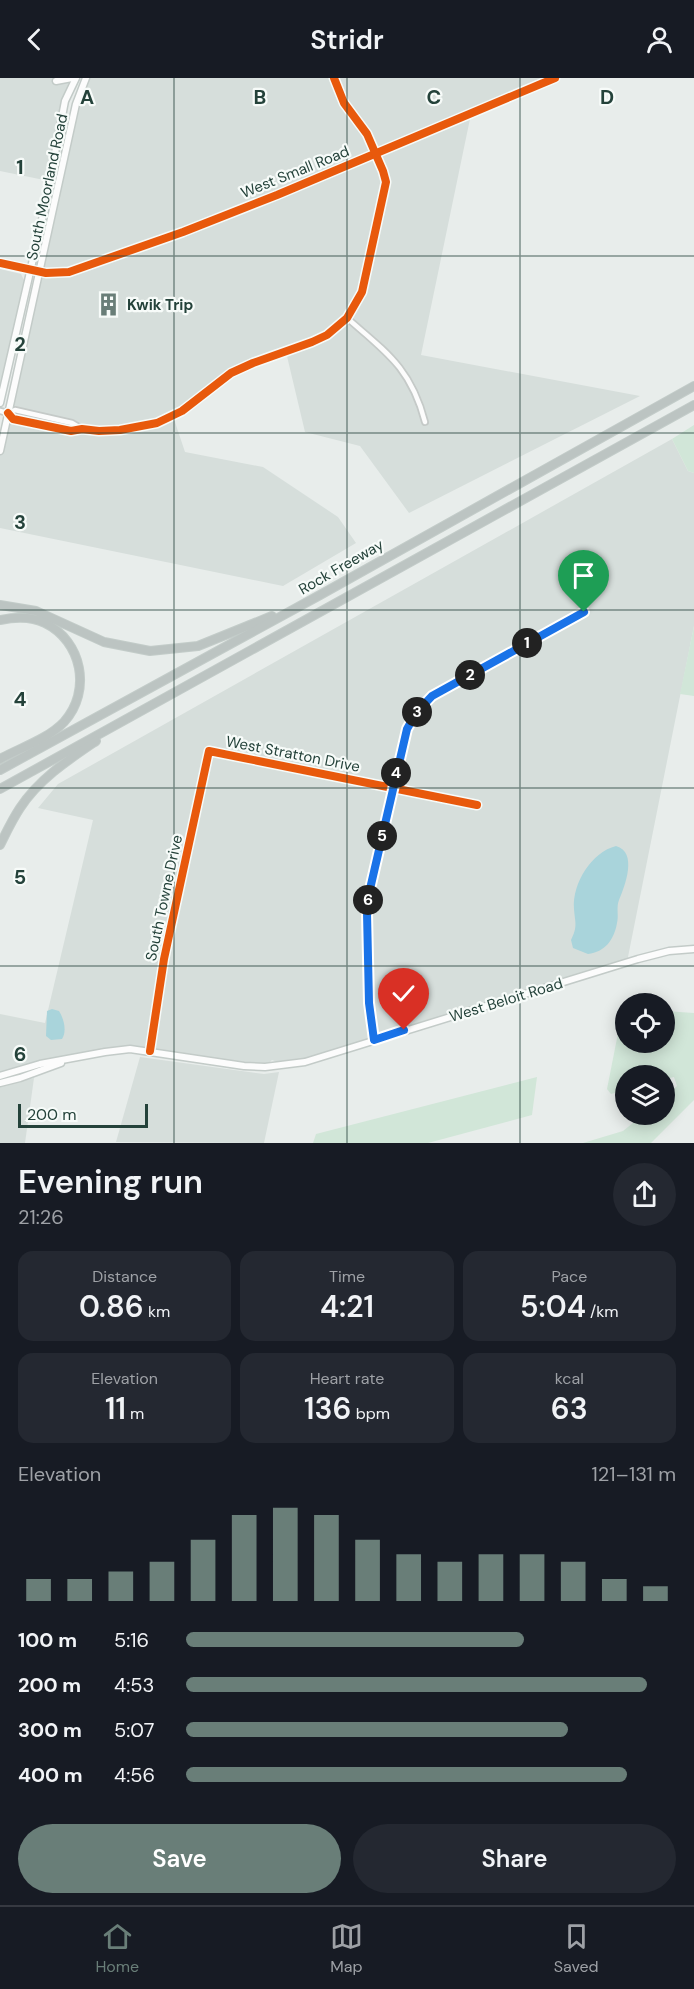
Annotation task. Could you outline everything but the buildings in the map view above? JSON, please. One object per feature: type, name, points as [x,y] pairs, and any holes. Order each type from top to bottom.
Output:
[{"type":"highway","name":"Rock Freeway","points":[[0,770],[320,595],[694,386]]},
{"type":"highway","name":"Rock Freeway","points":[[0,789],[694,405]]},
{"type":"highway","points":[[0,604],[36,611],[104,642],[150,651],[198,646],[225,637],[320,595]]},
{"type":"highway","points":[[0,620],[16,617],[31,618],[57,630],[75,652],[81,679],[74,708],[65,721],[54,730],[0,759]]},
{"type":"highway","points":[[0,845],[19,809],[50,774],[142,710]]},
{"type":"main road","points":[[56,81],[74,78]]},
{"type":"main road","name":"South Moorland Road","points":[[0,403],[44,211],[65,101],[74,78]]},
{"type":"main road","name":"South Moorland Road","points":[[0,451],[76,104],[86,78]]},
{"type":"main road","name":"West Small Road","points":[[0,263],[40,272],[66,273],[158,241],[277,195],[555,78]]},
{"type":"main road","name":"West Beloit Road","points":[[0,1076],[40,1064],[130,1049],[230,1064],[265,1066],[305,1062],[638,958],[669,951],[694,949]]},
{"type":"main road","name":"West Beloit Road","points":[[0,1083],[70,1059]]},
{"type":"street","points":[[9,413],[13,419],[71,431],[120,430],[165,420],[191,405],[231,373],[322,338],[346,318],[357,302],[365,282],[385,191],[384,176],[376,154],[363,126],[344,103],[334,78]]},
{"type":"street","points":[[346,318],[400,365],[414,386],[425,422]]},
{"type":"street","points":[[0,411],[9,413],[15,410],[72,423],[82,429]]},
{"type":"street","points":[[374,1040],[369,1003],[367,913],[407,729],[416,713],[427,701],[584,612]]},
{"type":"street","name":"West Stratton Drive","points":[[209,751],[477,805]]},
{"type":"street","name":"South Towne Drive","points":[[150,1051],[164,959],[209,751]]},
{"type":"shaded area","points":[[0,78],[76,78],[71,89],[49,181],[0,171]]},
{"type":"shaded area","points":[[86,78],[555,78],[471,114],[421,355],[640,396],[409,513],[360,446],[305,432],[286,352],[243,367],[173,416],[185,452],[263,467],[338,517],[356,543],[283,586],[0,528],[0,451],[65,155]]},
{"type":"shaded area","points":[[0,269],[21,274],[24,280],[0,390]]},
{"type":"shaded area","points":[[672,439],[688,471],[694,473],[694,626],[627,962],[285,1065],[272,1060],[265,1067],[150,1051],[105,1052],[0,1079],[0,1014],[45,1023],[93,820],[38,808],[58,784]]},
{"type":"shaded area","points":[[140,1057],[264,1074],[279,1072],[264,1143],[116,1142]]},
{"type":"shaded area","points":[[34,1078],[25,1143],[0,1143],[0,1087]]},
{"type":"green space","points":[[694,425],[694,473],[688,471],[672,439]]},
{"type":"green space","points":[[694,626],[694,696],[680,694]]},
{"type":"green space","points":[[675,1012],[694,1013],[694,1100],[675,1119],[675,1088],[677,1086],[675,1065],[615,1065],[615,1093],[611,1094],[607,1089],[615,1048],[615,1053],[675,1053]]},
{"type":"green space","points":[[537,1077],[532,1115],[428,1143],[313,1143],[316,1134]]},
{"type":"green space","points":[[630,1125],[669,1125],[651,1143],[583,1143],[623,1131]]},
{"type":"water","points":[[616,846],[623,849],[627,855],[628,870],[618,903],[616,929],[604,948],[588,954],[573,948],[571,940],[575,928],[576,889],[585,870],[592,862],[607,849]]},
{"type":"water","points":[[52,1009],[59,1011],[62,1018],[65,1029],[62,1039],[51,1040],[46,1036],[47,1011]]},
{"type":"cycle path","points":[[8,413],[13,419],[71,431],[120,430],[157,423],[182,411],[231,373],[327,335],[347,318],[362,292],[386,182],[367,134],[344,103],[334,78]]},
{"type":"cycle path","points":[[0,263],[46,273],[69,272],[183,232],[277,195],[555,78]]},
{"type":"cycle path","points":[[150,1051],[164,959],[209,751],[477,805]]},
{"type":"place","name":"Kwik Trip","points":[[109,305]]},
{"type":"route","points":[[404,1030],[374,1040],[369,1003],[367,913],[370,889],[407,729],[416,713],[432,696],[584,612]]}]
